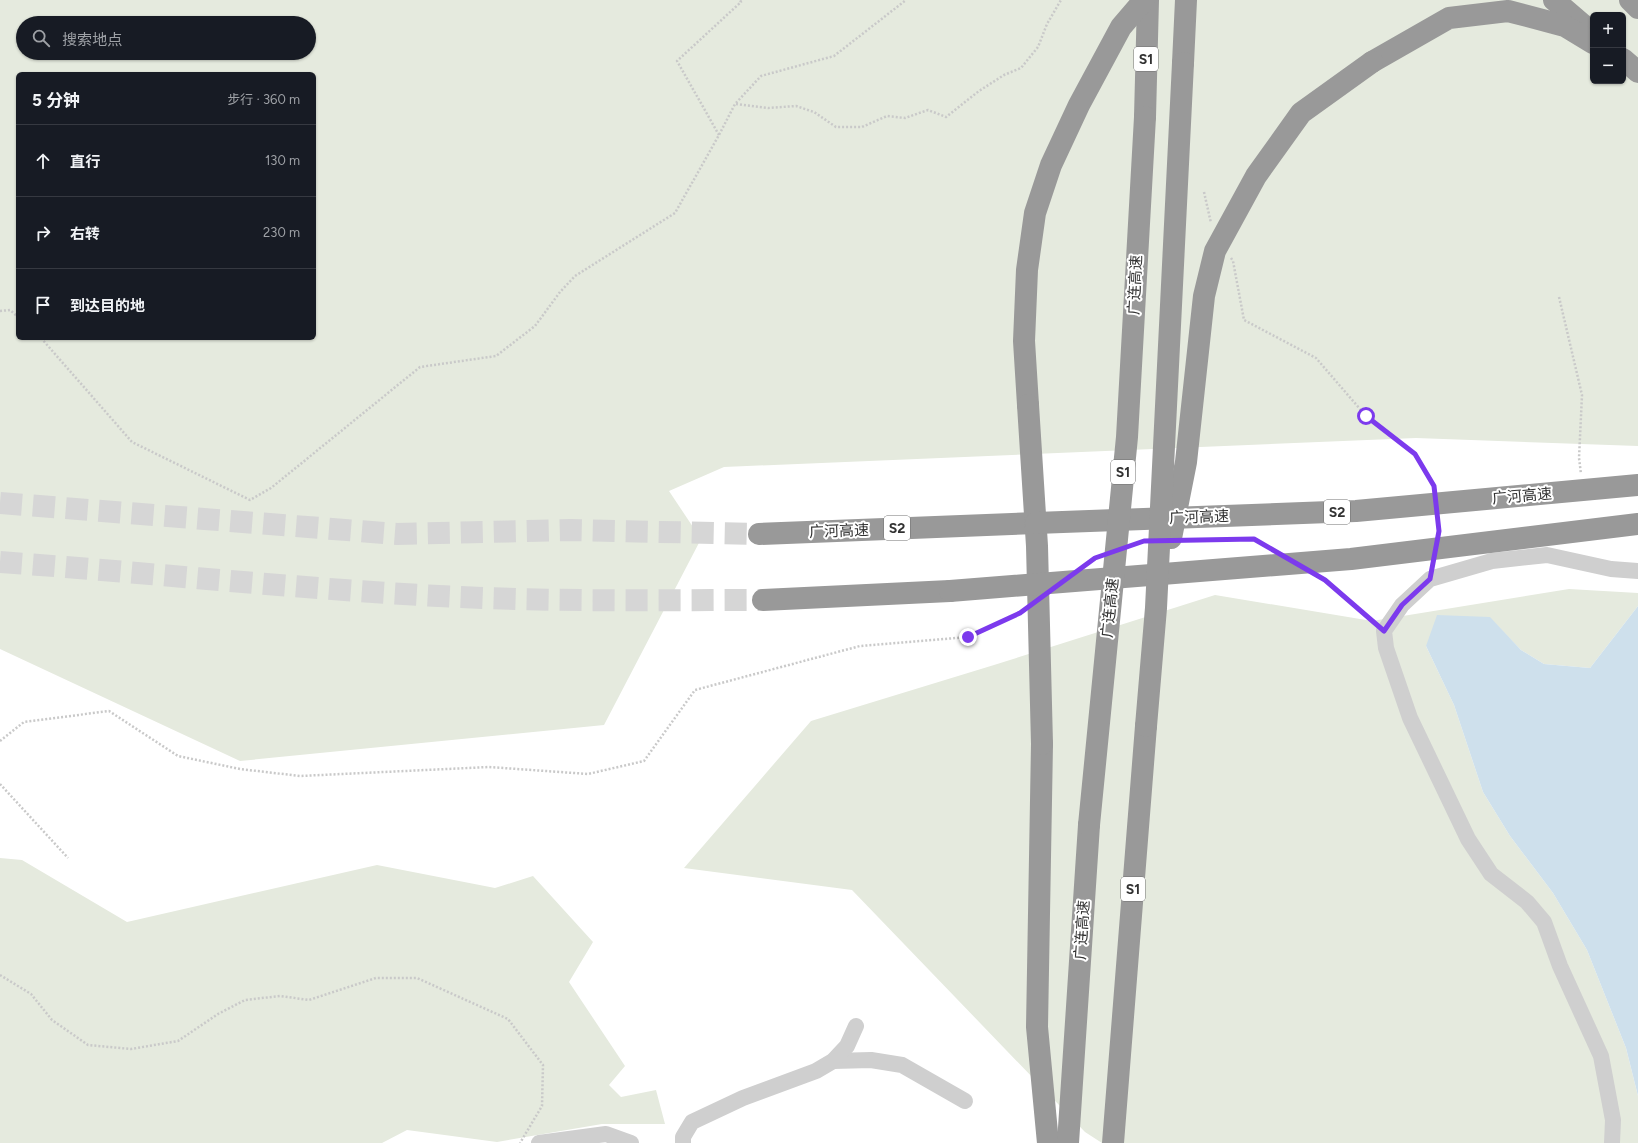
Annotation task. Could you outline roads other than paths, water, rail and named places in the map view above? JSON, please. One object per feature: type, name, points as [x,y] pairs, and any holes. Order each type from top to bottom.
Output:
[{"type":"highway","points":[[1048,1143],[1037,1027],[1042,744],[1037,546],[1024,341],[1027,270],[1036,213],[1052,165],[1079,105],[1122,27],[1144,0]]},
{"type":"highway","name":"广连高速","points":[[1068,1143],[1089,825],[1127,437],[1145,117],[1148,0]]},
{"type":"highway","name":"S1","points":[[1113,1143],[1156,608],[1186,0]]},
{"type":"highway","points":[[1554,0],[1590,31]]},
{"type":"highway","points":[[1630,0],[1638,8]]},
{"type":"highway","points":[[1156,608],[1186,462],[1204,296],[1216,251],[1256,176],[1301,113],[1372,62],[1449,18],[1508,11],[1565,26],[1590,41]]},
{"type":"highway","name":"广河高速","points":[[759,534],[1356,511],[1638,485]]},
{"type":"highway","points":[[763,600],[950,591],[1351,559],[1638,524]]},
{"type":"street","points":[[1612,1143],[1613,1120],[1602,1056],[1560,966],[1544,922],[1527,902],[1491,874],[1468,840],[1410,718],[1386,648],[1384,631],[1402,605],[1430,579],[1492,561],[1547,555],[1611,568],[1638,571]]},
{"type":"street","points":[[683,1143],[683,1137],[692,1122],[743,1098],[816,1071],[834,1061],[847,1046],[856,1026]]},
{"type":"street","points":[[834,1061],[871,1060],[902,1065],[965,1101]]},
{"type":"street","points":[[539,1143],[606,1134],[631,1143]]},
{"type":"water","points":[[1638,606],[1638,1096],[1626,1048],[1587,950],[1553,893],[1510,836],[1483,792],[1454,705],[1426,646],[1437,615],[1490,617],[1521,650],[1544,664],[1590,668]]},
{"type":"tunnel","points":[[0,503],[397,534],[570,530],[759,534]]},
{"type":"tunnel","points":[[0,562],[368,592],[464,597],[592,600],[763,600]]}]
